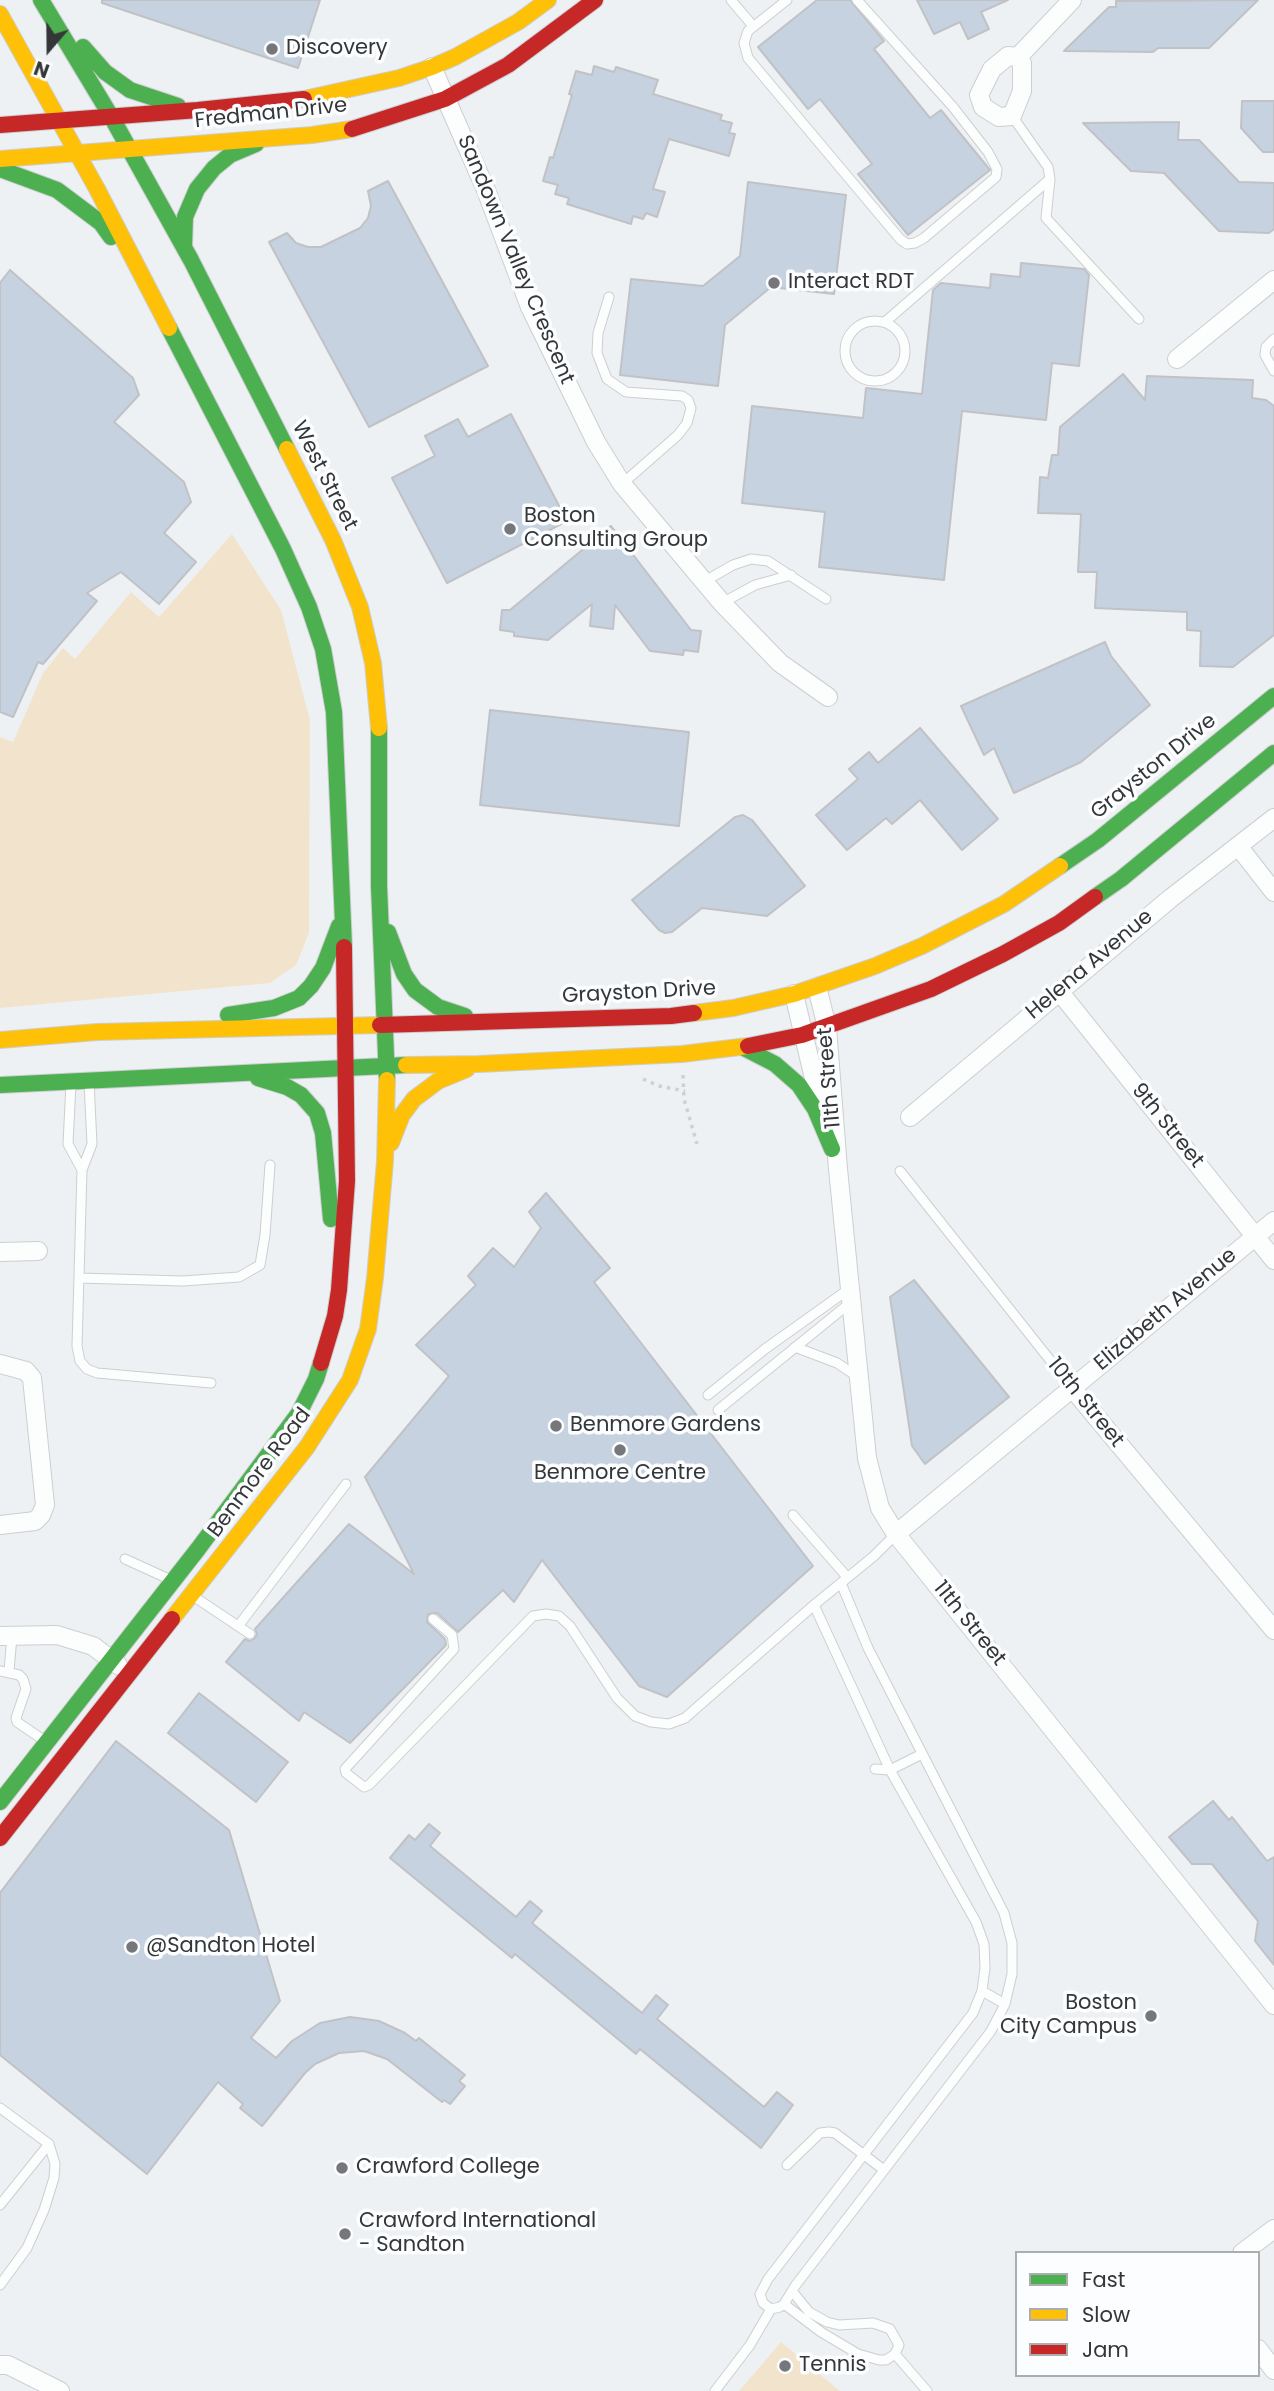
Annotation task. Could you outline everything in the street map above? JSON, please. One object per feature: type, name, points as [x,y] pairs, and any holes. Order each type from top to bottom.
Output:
[{"type":"street","name":"Fredman Drive","points":[[0,125],[198,110],[312,98],[399,78],[432,67],[456,57],[518,22],[548,0]]},
{"type":"street","name":"Fredman Drive","points":[[0,159],[349,130],[445,99],[508,65],[596,0]]},
{"type":"street","points":[[1018,57],[1072,0]]},
{"type":"street","points":[[41,1],[105,72],[130,90],[198,110]]},
{"type":"street","name":"West Street","points":[[41,1],[112,117],[184,248],[333,540],[359,607],[373,663],[379,718],[379,886],[385,1065]]},
{"type":"street","points":[[0,14],[78,152],[155,299],[283,549],[317,627],[327,666],[334,712],[344,912],[346,1026]]},
{"type":"street","points":[[1008,56],[1018,57],[1023,71],[1022,91],[1012,116],[999,117],[983,107],[979,96],[987,75],[1000,61],[1008,56]]},
{"type":"street","name":"Sandown Valley Crescent","points":[[432,67],[486,190],[530,307],[596,442],[622,484],[722,603],[780,663],[828,697]]},
{"type":"street","points":[[184,248],[185,217],[197,189],[214,168],[230,155],[270,137]]},
{"type":"street","points":[[0,169],[57,190],[81,206],[101,223],[155,299]]},
{"type":"street","points":[[1177,359],[1274,280]]},
{"type":"street","name":"Grayston Drive","points":[[0,1040],[97,1032],[671,1016],[733,1008],[794,994],[875,966],[939,938],[976,920],[1033,885],[1098,839],[1274,696]]},
{"type":"street","points":[[0,1086],[385,1065],[479,1064],[682,1054],[802,1035],[961,975],[1059,923],[1121,879],[1274,753]]},
{"type":"street","name":"Helena Avenue","points":[[910,1117],[1171,898],[1274,818]]},
{"type":"street","points":[[1238,846],[1274,892]]},
{"type":"street","points":[[379,886],[392,944],[410,985],[424,999],[438,1007],[486,1020]]},
{"type":"street","points":[[97,1032],[253,1012],[287,1004],[299,998],[319,975],[344,912]]},
{"type":"street","name":"11th Street","points":[[817,987],[827,1027],[858,1377],[872,1482],[880,1508],[896,1534],[1274,2005]]},
{"type":"street","name":"9th Street","points":[[1059,991],[1274,1260]]},
{"type":"street","name":"11th Street","points":[[794,994],[802,1035],[838,1169]]},
{"type":"street","name":"Benmore Road","points":[[0,1801],[206,1538],[299,1413],[324,1357],[339,1290],[347,1181],[346,1026]]},
{"type":"street","points":[[742,1046],[775,1064],[799,1085],[815,1109],[832,1149]]},
{"type":"street","points":[[384,1161],[401,1115],[414,1099],[438,1081],[479,1064]]},
{"type":"street","name":"Benmore Road","points":[[0,1838],[319,1431],[354,1371],[364,1344],[371,1309],[384,1161],[387,1088],[385,1065]]},
{"type":"street","points":[[240,1073],[287,1087],[309,1101],[317,1114],[323,1133],[339,1290]]},
{"type":"street","name":"Elizabeth Avenue","points":[[896,1534],[1274,1221]]},
{"type":"street","points":[[0,1252],[38,1251]]},
{"type":"street","points":[[0,1364],[26,1371],[32,1378],[45,1505],[35,1521],[0,1525]]},
{"type":"street","name":"10th Street","points":[[1073,1389],[1274,1630]]},
{"type":"street","points":[[6,1636],[57,1635],[93,1646],[128,1673]]},
{"type":"street","points":[[1245,2251],[1274,2229]]},
{"type":"street","points":[[1260,2352],[1274,2370]]},
{"type":"street","points":[[0,2365],[8,2365],[60,2391]]},
{"type":"lane","points":[[731,0],[753,26]]},
{"type":"lane","points":[[787,0],[748,32],[744,43],[748,58],[900,239],[908,244],[915,243],[996,177],[997,169],[988,152],[953,107],[857,0]]},
{"type":"lane","points":[[1012,116],[1048,167],[1050,179],[1046,218],[1139,319]]},
{"type":"lane","points":[[885,322],[900,334],[904,343],[903,363],[889,377],[870,380],[853,371],[845,353],[850,334],[865,322],[885,322],[1050,179]]},
{"type":"lane","points":[[609,297],[598,333],[597,353],[607,379],[626,392],[682,396],[688,400],[691,408],[687,423],[678,435],[622,484]]},
{"type":"lane","points":[[1274,338],[1266,347],[1265,355],[1274,371]]},
{"type":"lane","points":[[705,581],[733,565],[751,559],[768,561],[825,599]]},
{"type":"lane","points":[[722,603],[755,585],[791,575]]},
{"type":"lane","points":[[89,1081],[92,1144],[82,1170],[77,1346],[80,1361],[97,1373],[211,1382]]},
{"type":"lane","points":[[71,1082],[68,1144],[82,1170]]},
{"type":"lane","points":[[79,1278],[183,1281],[239,1277],[260,1265],[270,1165]]},
{"type":"lane","name":"10th Street","points":[[900,1171],[1073,1389]]},
{"type":"lane","points":[[718,1410],[795,1347],[851,1295]]},
{"type":"lane","points":[[708,1395],[765,1349],[851,1295]]},
{"type":"lane","points":[[795,1347],[837,1363],[858,1377]]},
{"type":"lane","points":[[239,1625],[346,1484]]},
{"type":"lane","points":[[793,1515],[844,1580],[868,1648],[1004,1913],[1012,1943],[1012,1974],[1005,2004],[991,2031],[784,2304],[771,2309],[762,2303],[760,2294],[768,2279],[973,2013],[982,1991],[985,1968],[984,1944],[976,1922],[890,1770],[814,1605]]},
{"type":"lane","points":[[433,1619],[453,1635],[454,1649],[345,1769],[346,1773],[364,1787],[369,1785],[533,1616],[559,1616],[570,1626],[617,1698],[635,1716],[651,1722],[669,1724],[685,1718],[896,1534]]},
{"type":"lane","points":[[125,1559],[171,1580],[250,1634]]},
{"type":"lane","points":[[6,1636],[4,1671],[19,1675],[26,1683],[17,1721],[47,1742]]},
{"type":"lane","points":[[875,1769],[890,1770],[922,1754]]},
{"type":"lane","points":[[982,1991],[1005,2004]]},
{"type":"lane","points":[[0,2108],[48,2144],[55,2164],[54,2178],[44,2210],[27,2248],[0,2285]]},
{"type":"lane","points":[[787,2165],[820,2133],[829,2132],[835,2133],[884,2170]]},
{"type":"lane","points":[[0,2205],[48,2144]]},
{"type":"lane","points":[[784,2304],[821,2332],[858,2354],[886,2360],[895,2354],[899,2344],[890,2329],[873,2323],[839,2325],[827,2322],[809,2312],[792,2291]]},
{"type":"lane","points":[[716,2391],[750,2345],[771,2309]]},
{"type":"lane","points":[[895,2354],[927,2391]]},
{"type":"path","points":[[682,1054],[684,1099],[697,1144]]},
{"type":"shaded area","points":[[232,534],[281,610],[310,720],[309,933],[296,965],[270,983],[0,1008],[0,737],[13,742],[43,673],[63,648],[75,659],[131,592],[159,617]]},
{"type":"shaded area","name":"Tennis","points":[[781,2342],[840,2391],[739,2391]]},
{"type":"building","name":"Discovery","points":[[102,0],[320,0],[298,68],[102,3]]},
{"type":"building","points":[[817,0],[850,0],[884,41],[874,49],[930,118],[941,110],[990,170],[908,235],[858,174],[872,164],[820,99],[808,109],[758,47]]},
{"type":"building","points":[[917,0],[1008,0],[981,12],[989,29],[968,39],[960,22],[934,34]]},
{"type":"building","points":[[1258,0],[1209,48],[1158,48],[1153,52],[1064,51],[1109,7],[1116,7],[1116,1]]},
{"type":"building","points":[[594,66],[614,72],[616,67],[658,80],[653,94],[722,115],[720,120],[732,123],[729,133],[735,134],[729,156],[669,139],[653,189],[665,192],[657,217],[646,213],[643,219],[633,216],[631,224],[567,204],[569,198],[555,194],[558,185],[543,181],[550,157],[553,158],[572,95],[569,94],[576,71],[592,75]]},
{"type":"building","points":[[1242,101],[1274,101],[1274,152],[1263,152],[1241,128]]},
{"type":"building","points":[[1179,122],[1178,140],[1199,140],[1239,182],[1274,183],[1274,229],[1269,233],[1219,231],[1164,173],[1131,171],[1083,123]]},
{"type":"building","points":[[388,181],[488,366],[369,427],[269,242],[287,233],[296,243],[321,247],[360,228],[368,218],[371,206],[368,191]]},
{"type":"building","name":"Interact RDT","points":[[748,182],[846,195],[834,294],[771,287],[725,325],[718,386],[620,375],[631,279],[703,286],[740,256]]},
{"type":"building","points":[[1021,263],[1084,269],[1089,275],[1079,366],[1052,363],[1046,420],[962,411],[944,580],[819,567],[825,512],[742,503],[752,406],[863,418],[866,388],[922,394],[933,290],[941,283],[990,288],[991,274],[1020,277]]},
{"type":"building","points":[[10,270],[133,378],[139,395],[114,422],[184,482],[191,502],[164,533],[196,562],[159,604],[121,572],[87,593],[97,601],[43,664],[38,662],[13,717],[0,712],[0,283]]},
{"type":"building","points":[[1123,374],[1145,400],[1147,376],[1253,380],[1252,398],[1266,400],[1274,406],[1274,635],[1233,667],[1200,666],[1201,631],[1187,630],[1187,612],[1095,608],[1097,572],[1078,572],[1081,514],[1038,513],[1040,477],[1048,478],[1052,455],[1058,455],[1060,427]]},
{"type":"building","points":[[511,414],[567,521],[447,583],[392,478],[435,456],[425,436],[458,419],[468,437]]},
{"type":"building","points":[[611,526],[691,630],[701,631],[698,652],[684,650],[683,655],[650,651],[615,605],[613,629],[590,626],[592,604],[548,640],[514,636],[514,632],[500,630],[502,610],[510,610]]},
{"type":"building","points":[[1105,642],[1111,656],[1150,705],[1081,762],[1014,793],[994,748],[984,755],[961,706]]},
{"type":"building","points":[[490,710],[689,732],[679,826],[480,805]]},
{"type":"building","points":[[920,728],[998,819],[962,850],[920,800],[892,824],[886,818],[847,850],[816,815],[858,779],[849,769],[869,752],[878,763]]},
{"type":"building","points":[[743,815],[752,820],[805,886],[767,916],[702,908],[672,932],[659,930],[632,900],[735,817]]},
{"type":"building","name":"Benmore Gardens","points":[[546,1193],[610,1268],[594,1282],[813,1566],[667,1697],[639,1686],[542,1560],[514,1602],[503,1590],[458,1632],[437,1613],[428,1614],[427,1622],[445,1639],[446,1645],[350,1743],[304,1712],[299,1721],[226,1662],[245,1639],[250,1641],[255,1638],[255,1629],[349,1524],[414,1574],[365,1477],[449,1376],[416,1345],[476,1285],[468,1276],[493,1248],[514,1267],[541,1228],[529,1212]]},
{"type":"building","points":[[914,1280],[1009,1397],[925,1464],[912,1446],[890,1297]]},
{"type":"building","points":[[199,1693],[288,1762],[256,1802],[168,1733]]},
{"type":"building","name":"@Sandton Hotel","points":[[116,1741],[229,1830],[280,2001],[251,2038],[276,2058],[292,2041],[320,2023],[350,2017],[379,2021],[416,2041],[419,2038],[465,2075],[459,2081],[465,2086],[450,2104],[444,2100],[442,2102],[387,2059],[364,2051],[339,2053],[315,2064],[305,2073],[262,2126],[240,2108],[243,2104],[218,2082],[147,2174],[0,2055],[0,1893]]},
{"type":"building","points":[[1213,1801],[1229,1820],[1232,1817],[1267,1861],[1274,1857],[1274,1965],[1255,1941],[1258,1921],[1212,1864],[1192,1864],[1169,1837]]},
{"type":"building","points":[[429,1824],[440,1833],[430,1846],[516,1917],[530,1901],[542,1911],[532,1923],[642,2013],[656,1995],[668,2005],[657,2019],[764,2107],[777,2092],[793,2105],[761,2148],[640,2049],[636,2054],[515,1954],[512,1958],[390,1858],[409,1835],[415,1840]]},
{"type":"traffic: fast","points":[[41,0],[112,118],[191,260],[287,449]]},
{"type":"traffic: fast","points":[[83,47],[105,72],[130,90],[178,106]]},
{"type":"traffic: fast","points":[[184,247],[185,217],[197,189],[214,168],[230,155],[256,144]]},
{"type":"traffic: fast","points":[[0,169],[57,190],[101,223],[111,237]]},
{"type":"traffic: fast","points":[[169,328],[283,549],[309,607],[323,649],[334,712],[344,947]]},
{"type":"traffic: fast","points":[[1060,866],[1098,840],[1274,696]]},
{"type":"traffic: fast","points":[[379,728],[379,886],[387,1080]]},
{"type":"traffic: fast","points":[[1095,897],[1121,879],[1274,753]]},
{"type":"traffic: fast","points":[[228,1015],[274,1008],[299,998],[323,968],[339,926]]},
{"type":"traffic: fast","points":[[388,932],[404,974],[415,990],[438,1007],[465,1016]]},
{"type":"traffic: fast","points":[[742,1047],[775,1064],[799,1085],[815,1109],[832,1149]]},
{"type":"traffic: fast","points":[[0,1085],[406,1065]]},
{"type":"traffic: fast","points":[[258,1078],[287,1087],[301,1095],[317,1113],[323,1133],[331,1219]]},
{"type":"traffic: fast","points":[[0,1802],[198,1549],[299,1413],[321,1363]]},
{"type":"traffic: slow","points":[[304,99],[399,78],[432,67],[518,22],[548,0]]},
{"type":"traffic: slow","points":[[0,14],[97,189],[169,328]]},
{"type":"traffic: slow","points":[[0,159],[312,135],[352,129]]},
{"type":"traffic: slow","points":[[287,449],[333,540],[360,607],[373,663],[379,728]]},
{"type":"traffic: slow","points":[[694,1013],[733,1008],[794,994],[875,966],[922,946],[1004,904],[1060,866]]},
{"type":"traffic: slow","points":[[0,1040],[97,1032],[380,1025]]},
{"type":"traffic: slow","points":[[406,1065],[682,1054],[748,1046]]},
{"type":"traffic: slow","points":[[391,1143],[402,1115],[414,1099],[438,1081],[467,1069]]},
{"type":"traffic: slow","points":[[172,1619],[307,1447],[350,1380],[368,1329],[375,1278],[385,1161],[387,1080]]},
{"type":"traffic: jam","points":[[352,129],[445,99],[508,65],[595,0]]},
{"type":"traffic: jam","points":[[0,125],[304,99]]},
{"type":"traffic: jam","points":[[748,1046],[802,1035],[931,989],[1059,923],[1095,897]]},
{"type":"traffic: jam","points":[[321,1363],[335,1316],[339,1290],[347,1181],[344,947]]},
{"type":"traffic: jam","points":[[380,1025],[671,1016],[694,1013]]},
{"type":"traffic: jam","points":[[0,1838],[172,1619]]},
{"type":"place","name":"Discovery","points":[[272,49]]},
{"type":"place","name":"Interact RDT","points":[[774,283]]},
{"type":"place","name":"Boston Consulting Group","points":[[510,529]]},
{"type":"place","name":"Benmore Gardens","points":[[556,1426]]},
{"type":"place","name":"Benmore Centre","points":[[620,1450]]},
{"type":"place","name":"@Sandton Hotel","points":[[132,1947]]},
{"type":"place","name":"Boston City Campus","points":[[1151,2016]]},
{"type":"place","name":"Crawford College","points":[[342,2168]]},
{"type":"place","name":"Crawford International - Sandton","points":[[345,2234]]},
{"type":"place","name":"Tennis","points":[[785,2366]]}]
